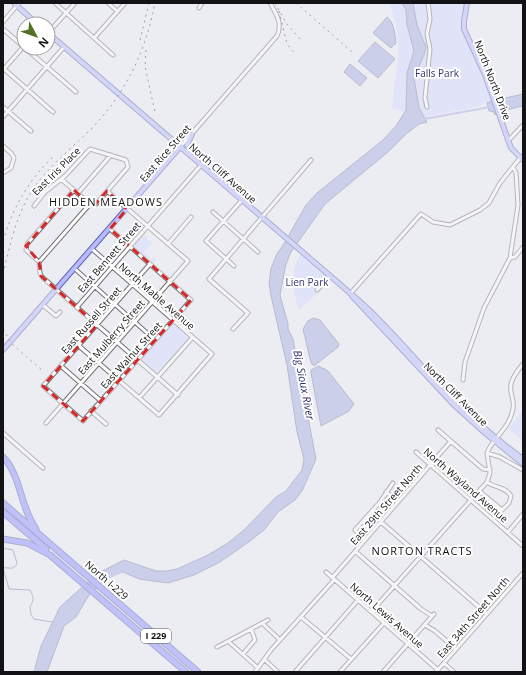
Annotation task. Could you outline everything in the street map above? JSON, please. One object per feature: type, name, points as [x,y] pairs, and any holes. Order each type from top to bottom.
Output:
[{"type":"highway","points":[[3,457],[13,471],[24,506],[30,519],[40,533],[54,546]]},
{"type":"highway","name":"North I-229","points":[[3,503],[198,672]]},
{"type":"highway","name":"I 229","points":[[3,512],[65,566]]},
{"type":"highway","points":[[3,539],[21,542],[37,547],[65,566]]},
{"type":"highway","name":"North I-229","points":[[65,566],[186,672]]},
{"type":"main road","name":"North North Drive","points":[[467,3],[464,29],[491,91],[512,150],[522,159]]},
{"type":"main road","points":[[17,4],[30,16]]},
{"type":"main road","name":"North Cliff Avenue","points":[[56,40],[194,157],[350,294],[444,396],[523,464]]},
{"type":"main road","points":[[192,134],[187,145],[194,157]]},
{"type":"main road","name":"East Rice Street","points":[[3,350],[181,146]]},
{"type":"main road","name":"North Cliff Avenue","points":[[496,440],[523,459]]},
{"type":"street","points":[[55,3],[95,37],[113,55]]},
{"type":"street","points":[[56,24],[75,3]]},
{"type":"street","points":[[108,3],[117,11]]},
{"type":"street","points":[[95,37],[125,3]]},
{"type":"street","points":[[198,8],[202,3]]},
{"type":"street","name":"East Rice Street","points":[[181,146],[276,38],[279,32],[279,22],[270,3]]},
{"type":"street","points":[[427,107],[426,94],[430,49],[427,34],[430,19],[428,3]]},
{"type":"street","points":[[3,22],[17,4]]},
{"type":"street","points":[[3,29],[16,40]]},
{"type":"street","points":[[3,117],[64,47]]},
{"type":"street","points":[[16,55],[3,69],[53,112]]},
{"type":"street","points":[[34,56],[76,92]]},
{"type":"street","points":[[3,107],[31,131]]},
{"type":"street","points":[[508,141],[523,126]]},
{"type":"street","points":[[3,146],[10,151],[13,156],[13,164],[9,170],[3,173]]},
{"type":"street","name":"East Iris Place","points":[[34,206],[49,188],[62,179],[91,148],[111,155]]},
{"type":"street","points":[[62,179],[90,204],[96,204],[128,167],[126,160],[111,155],[78,193]]},
{"type":"street","points":[[350,294],[421,214],[430,221],[443,225],[453,224],[462,220],[487,205],[500,182],[522,159]]},
{"type":"street","points":[[233,329],[248,313],[209,279],[311,160]]},
{"type":"street","name":"East Bennett Street","points":[[77,307],[202,164]]},
{"type":"street","points":[[463,380],[465,362],[484,308],[510,258],[518,205],[516,173],[513,167]]},
{"type":"street","points":[[74,190],[26,247],[28,252],[39,262],[40,275],[178,395],[159,415],[79,346]]},
{"type":"street","points":[[107,191],[168,244],[191,217]]},
{"type":"street","points":[[234,266],[206,242],[242,200]]},
{"type":"street","points":[[39,262],[90,204]]},
{"type":"street","points":[[214,212],[258,252]]},
{"type":"street","points":[[110,229],[170,281]]},
{"type":"street","name":"East Mulberry Street","points":[[46,423],[188,261],[168,244]]},
{"type":"street","points":[[510,258],[515,257],[523,247]]},
{"type":"street","name":"North Mable Avenue","points":[[92,249],[212,354],[178,395]]},
{"type":"street","name":"East Russell Street","points":[[63,404],[43,386],[150,264]]},
{"type":"street","points":[[75,269],[155,340]]},
{"type":"street","points":[[317,290],[330,276]]},
{"type":"street","name":"East Walnut Street","points":[[63,404],[83,421],[191,300],[170,281]]},
{"type":"street","points":[[43,305],[56,316],[60,312]]},
{"type":"street","points":[[139,398],[193,337]]},
{"type":"street","points":[[371,612],[487,482],[490,470],[487,453],[511,417],[513,408],[510,383],[523,364]]},
{"type":"street","points":[[61,366],[101,401]]},
{"type":"street","points":[[92,411],[106,424]]},
{"type":"street","points":[[438,430],[483,469],[490,470]]},
{"type":"street","points":[[3,433],[43,468]]},
{"type":"street","name":"East 29th Street North","points":[[255,672],[355,551],[451,441]]},
{"type":"street","name":"North Wayland Avenue","points":[[416,452],[523,546]]},
{"type":"street","points":[[487,453],[500,457],[523,470]]},
{"type":"street","points":[[487,482],[510,494],[511,497],[509,503],[493,519]]},
{"type":"street","points":[[365,540],[355,530],[380,502],[393,483]]},
{"type":"street","points":[[479,491],[502,510]]},
{"type":"street","points":[[386,492],[398,502]]},
{"type":"street","points":[[508,532],[523,514]]},
{"type":"street","points":[[381,522],[487,614]]},
{"type":"street","points":[[355,551],[420,609],[433,615],[383,672]]},
{"type":"street","name":"North Lewis Avenue","points":[[326,572],[437,671]]},
{"type":"street","name":"East 34th Street North","points":[[437,671],[523,573]]},
{"type":"street","points":[[295,672],[358,600]]},
{"type":"street","points":[[301,617],[351,659]]},
{"type":"street","points":[[217,648],[268,620]]},
{"type":"street","points":[[262,623],[280,640]]},
{"type":"street","points":[[340,672],[384,623]]},
{"type":"street","points":[[425,625],[435,631],[456,649]]},
{"type":"street","points":[[243,654],[255,640],[251,629]]},
{"type":"street","points":[[229,642],[258,668]]},
{"type":"street","points":[[265,660],[278,672]]},
{"type":"street","points":[[444,663],[454,672]]},
{"type":"highlighted area","points":[[74,190],[93,207],[107,191],[127,209],[110,229],[191,300],[83,421],[43,386],[97,325],[41,276],[39,262],[26,246]]},
{"type":"green space","name":"Falls Park","points":[[389,3],[465,3],[462,20],[491,101],[476,107],[425,117],[392,108],[397,67],[398,43],[394,17]]},
{"type":"green space","points":[[144,234],[152,243],[144,252],[151,259],[153,256],[157,260],[154,263],[134,246]]},
{"type":"green space","name":"Lien Park","points":[[301,253],[331,281],[299,310],[293,288],[293,274]]},
{"type":"green space","points":[[172,322],[190,338],[158,375],[140,359]]},
{"type":"green space","points":[[523,411],[523,441],[508,428]]},
{"type":"green space","points":[[3,505],[84,575],[84,577],[58,558],[3,509]]},
{"type":"shaded area","points":[[402,3],[413,3],[417,25],[426,47],[414,78],[419,108],[427,122],[419,124],[406,134],[388,152],[325,204],[291,252],[286,264],[280,295],[288,329],[293,339],[316,459],[302,491],[295,500],[278,512],[264,530],[250,541],[220,562],[194,575],[168,583],[139,579],[123,572],[112,575],[89,595],[76,617],[64,626],[47,672],[34,672],[41,646],[60,607],[98,573],[124,560],[156,571],[167,571],[177,569],[208,555],[228,543],[245,529],[276,497],[286,491],[302,470],[304,459],[297,432],[287,365],[269,283],[271,268],[277,254],[306,205],[317,193],[383,140],[396,126],[406,110],[407,73],[414,51],[407,25],[406,10]]},
{"type":"shaded area","points":[[387,17],[393,25],[396,43],[391,48],[373,33]]},
{"type":"shaded area","points":[[375,42],[395,59],[378,78],[358,61]]},
{"type":"shaded area","points":[[350,64],[367,78],[360,86],[344,72]]},
{"type":"shaded area","points":[[523,94],[523,106],[497,112],[495,115],[494,112],[489,111],[487,103]]},
{"type":"shaded area","points":[[313,318],[320,320],[339,344],[338,347],[314,366],[311,363],[303,329],[308,321]]},
{"type":"shaded area","points":[[319,366],[328,371],[354,404],[349,411],[321,426],[311,373],[311,370]]},
{"type":"waterway","points":[[424,119],[490,107]]},
{"type":"waterway","points":[[3,548],[13,550],[17,563],[13,568],[3,568],[9,589],[30,590],[33,598],[30,607],[31,615],[34,619],[52,622]]},
{"type":"waterway","name":"Big Sioux River","points":[[107,578],[120,572]]},
{"type":"railway","points":[[140,40],[149,3]]},
{"type":"railway","points":[[3,274],[14,230],[27,199],[46,173],[104,115],[125,85],[140,54],[155,3]]},
{"type":"railway","points":[[275,3],[286,23],[300,39]]},
{"type":"railway","points":[[296,3],[352,52]]},
{"type":"railway","points":[[279,11],[287,44],[295,54]]},
{"type":"railway","points":[[146,50],[145,66],[155,112]]},
{"type":"railway","points":[[3,241],[17,205],[23,194],[37,174],[55,155]]},
{"type":"railway","points":[[3,329],[12,344],[44,372]]},
{"type":"district","name":"HIDDEN MEADOWS","points":[[106,202]]},
{"type":"district","name":"NORTON TRACTS","points":[[422,551]]}]
